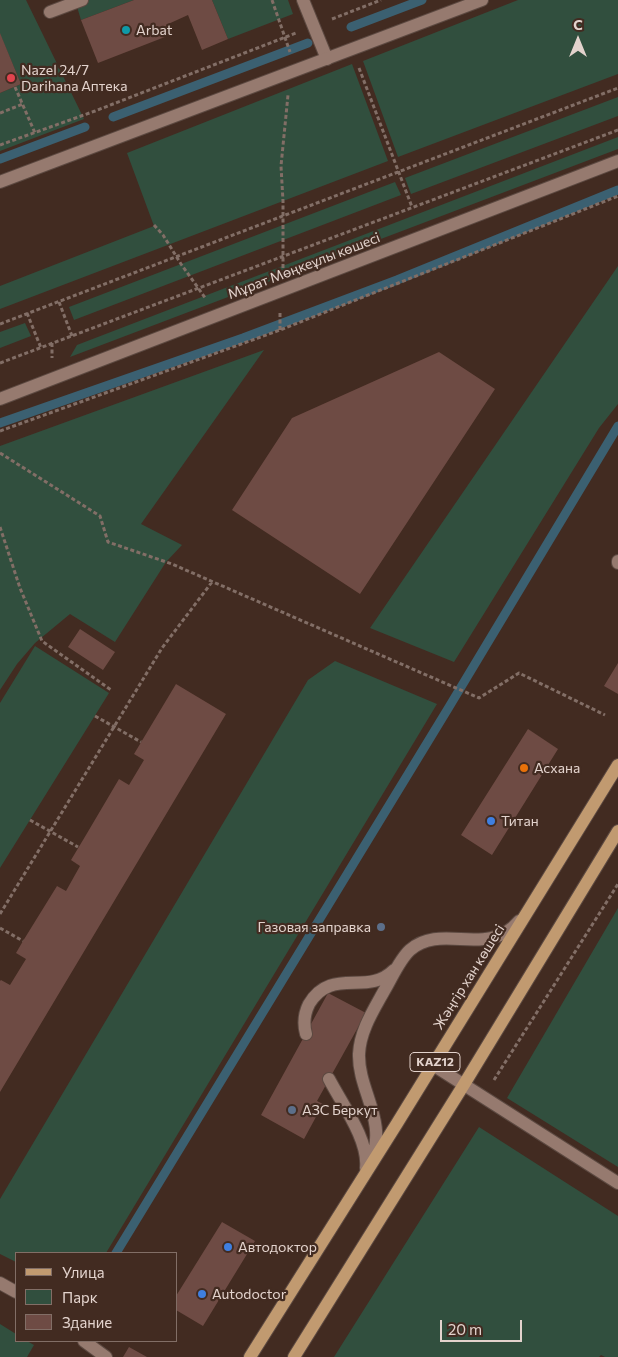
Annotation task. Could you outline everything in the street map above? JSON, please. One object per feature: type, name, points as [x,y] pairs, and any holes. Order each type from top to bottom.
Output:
[{"type":"main road","points":[[50,12],[82,0]]},
{"type":"main road","points":[[302,0],[327,59]]},
{"type":"main road","points":[[0,182],[482,0]]},
{"type":"main road","name":"Мұрат Мөңкеұлы көшесі","points":[[0,399],[618,161]]},
{"type":"main road","name":"Жәңгір хан көшесі","points":[[250,1357],[618,765]]},
{"type":"main road","name":"KAZ12","points":[[294,1357],[463,1086],[618,831]]},
{"type":"main road","points":[[306,1034],[304,1026],[307,1008],[319,990],[335,984],[366,982],[389,975],[409,951],[427,940],[483,940],[504,935],[513,929],[526,914]]},
{"type":"main road","points":[[366,1173],[373,1157],[376,1134],[374,1115],[359,1062],[360,1043],[369,1020],[402,960]]},
{"type":"main road","points":[[433,1065],[463,1086],[618,1183]]},
{"type":"main road","points":[[329,1079],[361,1141],[366,1159],[366,1173]]},
{"type":"main road","points":[[0,1284],[15,1292]]},
{"type":"main road","points":[[85,1342],[106,1357]]},
{"type":"path","points":[[272,0],[290,50],[291,72],[281,166],[284,256],[280,292],[280,330]]},
{"type":"path","points":[[0,145],[95,111],[382,0]]},
{"type":"path","points":[[357,63],[412,207]]},
{"type":"path","points":[[16,86],[35,132]]},
{"type":"path","points":[[0,324],[618,88]]},
{"type":"path","points":[[0,113],[23,104]]},
{"type":"path","points":[[0,363],[618,130]]},
{"type":"path","points":[[0,431],[280,330],[618,196]]},
{"type":"path","points":[[154,226],[163,235],[176,257],[218,316]]},
{"type":"path","points":[[59,302],[72,336]]},
{"type":"path","points":[[27,313],[41,348]]},
{"type":"path","points":[[0,454],[100,516],[108,542],[172,564],[479,698],[519,673],[605,715]]},
{"type":"path","points":[[0,527],[20,588],[42,642],[111,690]]},
{"type":"path","points":[[0,914],[162,648],[212,582]]},
{"type":"path","points":[[95,716],[141,742]]},
{"type":"path","points":[[30,820],[78,847]]},
{"type":"path","points":[[482,1098],[618,884]]},
{"type":"path","points":[[0,928],[24,941]]},
{"type":"green space","points":[[0,0],[26,0],[84,119],[0,151],[0,93],[21,84],[0,34]]},
{"type":"green space","points":[[75,0],[134,0],[81,20]]},
{"type":"green space","points":[[212,0],[288,0],[293,14],[228,39]]},
{"type":"green space","points":[[518,0],[618,0],[618,74],[398,157],[363,61]]},
{"type":"green space","points":[[352,64],[388,161],[0,309],[0,286],[154,226],[127,153]]},
{"type":"green space","points":[[618,97],[618,116],[411,194],[405,178]]},
{"type":"green space","points":[[618,137],[618,149],[70,357],[77,345]]},
{"type":"green space","points":[[395,182],[401,195],[74,320],[69,307]]},
{"type":"green space","points":[[618,266],[618,404],[599,428],[454,662],[370,628]]},
{"type":"green space","points":[[25,323],[31,336],[0,348],[0,332]]},
{"type":"green space","points":[[264,350],[141,524],[182,545],[166,562],[115,642],[70,614],[35,643],[17,664],[0,690],[0,446]]},
{"type":"green space","points":[[35,646],[109,693],[0,868],[0,703]]},
{"type":"green space","points":[[335,661],[437,704],[107,1252],[15,1252],[15,1262],[0,1254],[0,1199],[308,680]]},
{"type":"green space","points":[[618,908],[618,1167],[507,1098]]},
{"type":"green space","points":[[479,1127],[618,1216],[618,1357],[605,1357],[601,1355],[599,1357],[334,1357]]},
{"type":"green space","points":[[0,1324],[15,1333],[15,1342],[29,1342],[34,1345],[27,1357],[0,1357]]},
{"type":"building","name":"Arbat","points":[[134,0],[212,0],[228,39],[202,50],[188,15],[166,25],[170,35],[98,63],[81,20]]},
{"type":"building","points":[[0,33],[21,84],[0,93]]},
{"type":"building","points":[[439,352],[495,389],[360,594],[232,510],[292,418]]},
{"type":"building","points":[[80,629],[115,652],[103,670],[68,647]]},
{"type":"building","points":[[618,663],[618,694],[604,686]]},
{"type":"building","points":[[176,684],[226,714],[0,1092],[0,981],[10,985],[26,959],[16,953],[57,886],[66,891],[80,866],[71,860],[119,779],[129,785],[144,760],[134,754]]},
{"type":"building","points":[[528,729],[558,749],[492,855],[461,835]]},
{"type":"building","points":[[328,993],[366,1013],[317,1101],[323,1104],[304,1139],[261,1115]]},
{"type":"building","points":[[222,1222],[255,1241],[203,1326],[178,1311],[178,1293]]},
{"type":"building","points":[[129,1347],[147,1357],[123,1357]]},
{"type":"waterway","points":[[351,27],[422,0]]},
{"type":"waterway","points":[[113,117],[308,43]]},
{"type":"waterway","points":[[0,159],[85,127]]},
{"type":"waterway","points":[[0,423],[243,338],[397,280],[618,190]]},
{"type":"waterway","points":[[117,1252],[618,426]]},
{"type":"place","name":"Arbat","points":[[126,30]]},
{"type":"place","name":"Nazel 24/7 Darihana Аптека","points":[[11,78]]},
{"type":"place","name":"Асхана","points":[[524,768]]},
{"type":"place","name":"Титан","points":[[491,821]]},
{"type":"place","name":"Газовая заправка","points":[[381,927]]},
{"type":"place","name":"АЗС Беркут","points":[[292,1110]]},
{"type":"place","name":"Автодоктор","points":[[228,1247]]},
{"type":"place","name":"Autodoctor","points":[[202,1294]]}]
